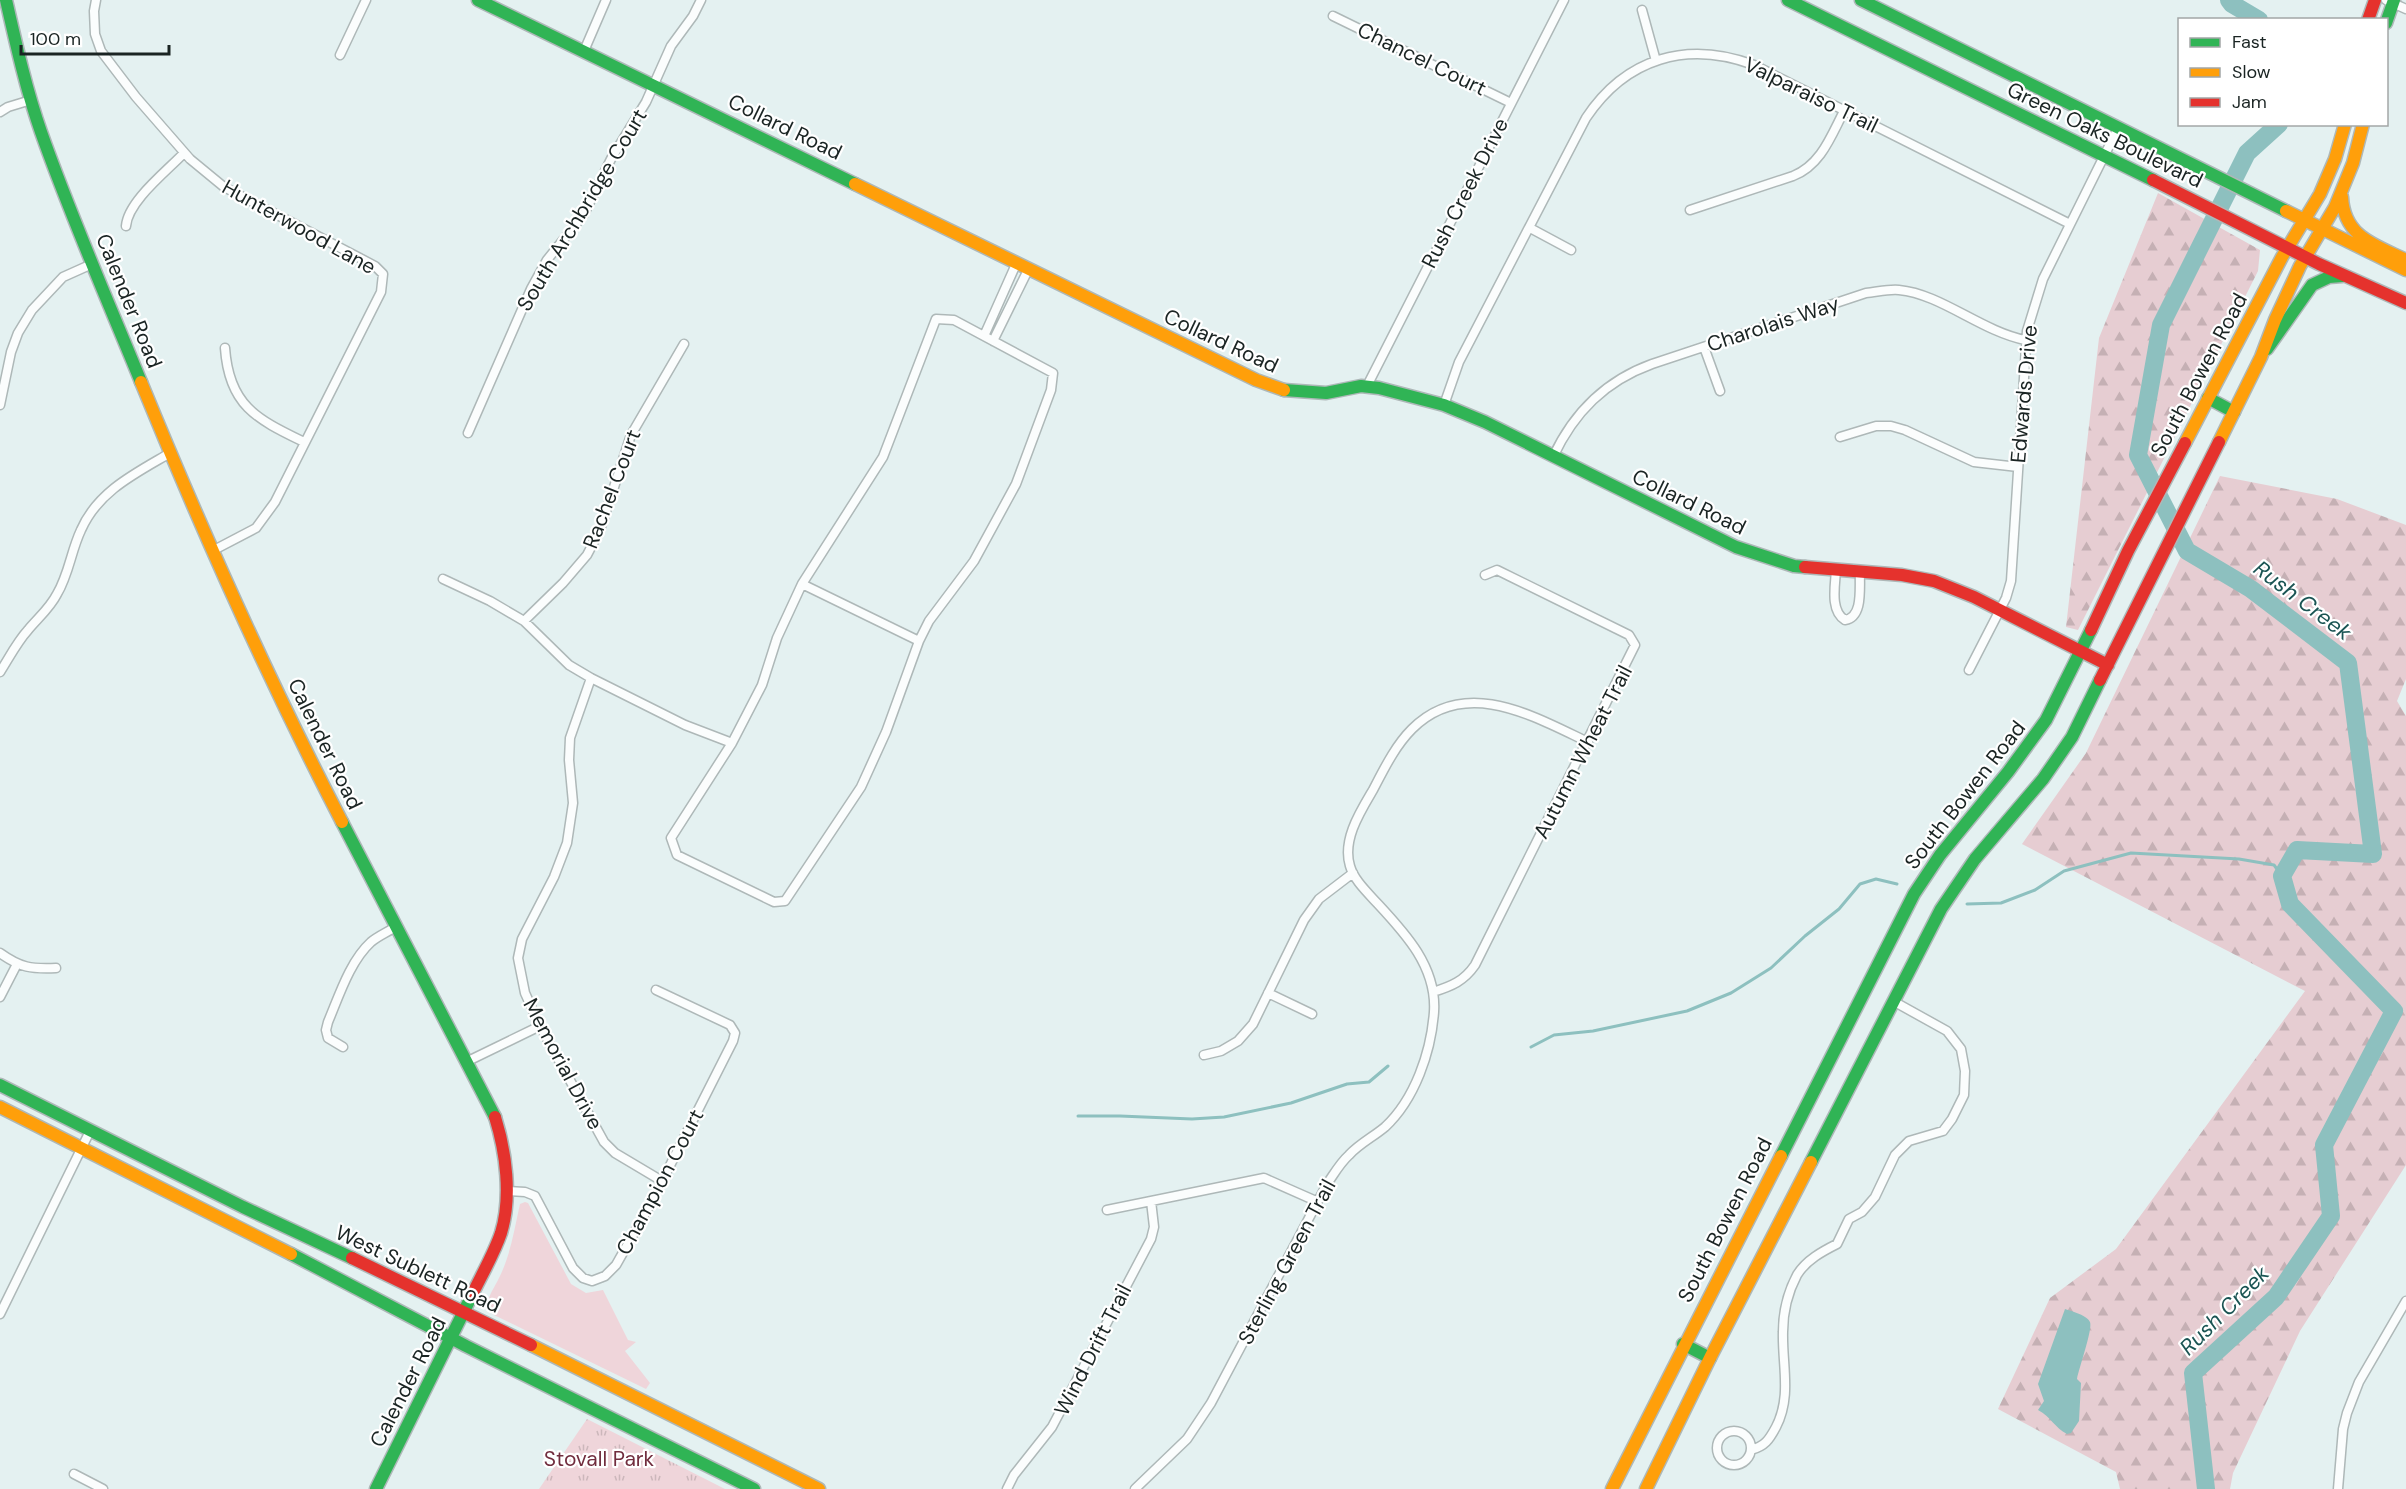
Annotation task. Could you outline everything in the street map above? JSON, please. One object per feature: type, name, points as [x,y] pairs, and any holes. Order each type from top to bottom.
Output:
[{"type":"main road","name":"Calender Road","points":[[6,0],[31,100],[92,264],[170,453],[247,628],[304,748],[494,1115],[502,1139],[507,1191],[501,1232],[452,1339],[376,1489]]},
{"type":"main road","name":"Collard Road","points":[[478,0],[1017,262],[1231,369],[1279,389],[1318,393],[1367,386],[1444,405],[1465,412],[1736,548],[1794,566],[1934,580],[1961,590],[2108,665]]},
{"type":"main road","name":"Green Oaks Boulevard","points":[[1788,0],[2256,230],[2305,257],[2406,303]]},
{"type":"main road","points":[[1861,0],[2406,270]]},
{"type":"main road","points":[[2369,18],[2375,0]]},
{"type":"main road","points":[[2387,18],[2391,1]]},
{"type":"main road","name":"South Bowen Road","points":[[1611,1489],[1914,894],[1952,838],[2035,737],[2057,701],[2128,551],[2334,163],[2344,126]]},
{"type":"main road","name":"South Bowen Road","points":[[1646,1489],[1710,1358],[1949,895],[1975,859],[2043,779],[2072,737],[2261,357],[2275,320],[2305,257],[2323,229],[2343,189],[2353,163],[2362,126]]},
{"type":"main road","points":[[2343,189],[2341,207],[2353,230],[2364,239],[2406,260]]},
{"type":"main road","points":[[2261,357],[2286,326],[2300,297],[2312,285],[2321,278],[2344,276]]},
{"type":"main road","points":[[2208,398],[2234,412]]},
{"type":"main road","name":"West Sublett Road","points":[[0,1085],[298,1234],[430,1294],[819,1489]]},
{"type":"main road","name":"West Sublett Road","points":[[0,1107],[82,1147],[452,1339],[753,1489]]},
{"type":"main road","points":[[1683,1344],[1710,1358]]},
{"type":"street","name":"Hunterwood Lane","points":[[96,0],[95,34],[101,51],[136,97],[184,153],[224,187],[375,266],[383,274],[381,292],[264,520],[256,528],[214,550]]},
{"type":"street","points":[[340,55],[366,0]]},
{"type":"street","points":[[584,51],[606,0]]},
{"type":"street","name":"South Archbridge Court","points":[[468,433],[531,289],[548,260],[584,214],[611,159],[646,102],[671,46],[693,16],[701,0]]},
{"type":"street","name":"Rush Creek Drive","points":[[1367,386],[1564,0]]},
{"type":"street","points":[[2391,1],[2406,9]]},
{"type":"street","points":[[1642,10],[1656,61]]},
{"type":"street","name":"Chancel Court","points":[[1333,16],[1511,103]]},
{"type":"street","name":"Valparaiso Trail","points":[[1444,405],[1459,362],[1580,127],[1595,104],[1625,76],[1656,61],[1688,54],[1726,56],[1754,65],[2070,224]]},
{"type":"street","points":[[0,112],[31,100]]},
{"type":"street","points":[[1690,210],[1793,176],[1809,168],[1822,152],[1844,111]]},
{"type":"street","name":"Edwards Drive","points":[[1969,670],[2001,610],[2012,573],[2025,340],[2039,288],[2118,128]]},
{"type":"street","points":[[126,226],[127,219],[141,197],[184,153]]},
{"type":"street","points":[[1530,228],[1571,250]]},
{"type":"street","points":[[984,336],[1017,262]]},
{"type":"street","points":[[0,405],[11,352],[18,333],[32,310],[63,277],[92,264]]},
{"type":"street","points":[[993,341],[1029,268]]},
{"type":"street","name":"Charolais Way","points":[[1553,457],[1574,419],[1589,403],[1607,387],[1641,368],[1866,293],[1890,290],[1910,292],[1934,301],[1996,332],[2025,340]]},
{"type":"street","points":[[936,319],[954,320],[984,336],[1053,373],[1051,390],[1016,484],[974,561],[929,621],[919,641],[886,732],[861,787],[785,901],[774,902],[677,855],[671,838],[732,743],[762,685],[777,638],[802,584],[883,457],[936,319]]},
{"type":"street","name":"Rachel Court","points":[[524,621],[563,583],[587,555],[600,530],[631,435],[684,344]]},
{"type":"street","points":[[1704,347],[1720,391]]},
{"type":"street","points":[[225,348],[226,369],[244,406],[266,423],[304,442]]},
{"type":"street","points":[[1840,437],[1876,426],[1891,426],[1905,430],[1974,462],[2018,467]]},
{"type":"street","points":[[0,672],[27,631],[56,597],[81,530],[90,514],[115,486],[170,453]]},
{"type":"street","name":"Autumn Wheat Trail","points":[[1433,992],[1467,977],[1475,965],[1635,645],[1629,635],[1497,570],[1485,575]]},
{"type":"street","points":[[1836,570],[1835,609],[1845,620],[1852,619],[1857,612],[1860,571]]},
{"type":"street","points":[[443,579],[490,601],[524,621],[569,665],[591,678],[685,725],[732,743]]},
{"type":"street","points":[[802,584],[919,641]]},
{"type":"street","name":"Memorial Drive","points":[[591,678],[570,738],[569,760],[573,803],[567,843],[554,877],[522,939],[519,958],[525,993],[540,1026],[604,1142],[615,1154],[662,1181]]},
{"type":"street","points":[[1204,1055],[1221,1051],[1238,1041],[1253,1024],[1304,920],[1318,899],[1353,873],[1348,853],[1358,816],[1396,747],[1425,717],[1457,704],[1495,704],[1537,718],[1588,742]]},
{"type":"street","name":"Sterling Green Trail","points":[[1135,1489],[1187,1439],[1211,1403],[1316,1201],[1349,1155],[1386,1126],[1406,1101],[1428,1052],[1434,1009],[1433,992],[1425,966],[1413,944],[1353,873]]},
{"type":"street","points":[[343,1047],[328,1038],[326,1030],[328,1022],[362,953],[371,942],[395,927]]},
{"type":"street","points":[[0,952],[16,964],[35,969],[56,968]]},
{"type":"street","points":[[0,997],[16,964]]},
{"type":"street","name":"Champion Court","points":[[507,1191],[525,1192],[535,1196],[573,1268],[583,1278],[592,1281],[605,1276],[616,1265],[662,1181],[735,1033],[730,1025],[656,990]]},
{"type":"street","points":[[1268,993],[1312,1014]]},
{"type":"street","points":[[1750,1450],[1761,1447],[1769,1440],[1782,1416],[1786,1382],[1784,1321],[1787,1297],[1798,1272],[1819,1253],[1837,1244],[1849,1219],[1862,1212],[1875,1197],[1895,1155],[1909,1140],[1943,1131],[1964,1095],[1965,1071],[1960,1049],[1947,1031],[1893,1001]]},
{"type":"street","points":[[466,1062],[540,1026]]},
{"type":"street","points":[[0,1314],[90,1131]]},
{"type":"street","points":[[1107,1210],[1264,1178],[1316,1201]]},
{"type":"street","name":"Wind Drift Trail","points":[[1007,1489],[1014,1476],[1048,1434],[1063,1410],[1151,1239],[1154,1227],[1151,1201]]},
{"type":"street","points":[[2338,1489],[2343,1429],[2347,1413],[2359,1382],[2406,1301]]},
{"type":"street","points":[[1735,1432],[1747,1437],[1750,1450],[1745,1461],[1732,1465],[1721,1459],[1717,1447],[1723,1436],[1735,1432]]},
{"type":"street","points":[[74,1474],[103,1489]]},
{"type":"green space","points":[[2158,193],[2260,250],[2258,271],[2078,630],[2066,627],[2099,338]]},
{"type":"green space","points":[[2220,476],[2337,499],[2406,525],[2406,679],[2397,701],[2406,716],[2406,1165],[2300,1331],[2233,1473],[2230,1489],[2120,1489],[2116,1472],[1998,1409],[2050,1298],[2116,1249],[2305,991],[2022,844],[2086,753]]},
{"type":"green space","points":[[528,1203],[571,1284],[586,1293],[603,1290],[628,1340],[636,1342],[625,1351],[650,1383],[646,1389],[494,1315],[488,1308],[490,1296],[509,1251],[520,1204]]},
{"type":"green space","name":"Stovall Park","points":[[587,1419],[725,1489],[539,1489]]},
{"type":"water","points":[[2065,1309],[2079,1314],[2090,1322],[2088,1340],[2077,1379],[2081,1383],[2079,1421],[2071,1433],[2067,1434],[2038,1410],[2044,1401],[2038,1384]]},
{"type":"waterway","name":"Rush Creek","points":[[2229,0],[2256,18]]},
{"type":"waterway","name":"Rush Creek","points":[[2206,1489],[2193,1373],[2276,1297],[2331,1216],[2324,1145],[2394,1011],[2290,904],[2282,876],[2297,850],[2373,854],[2348,663],[2251,589],[2187,551],[2138,455],[2161,325],[2247,153],[2277,126]]},
{"type":"waterway","points":[[1967,904],[2001,903],[2035,890],[2064,871],[2131,853],[2239,859],[2274,865],[2282,876]]},
{"type":"waterway","points":[[1531,1047],[1554,1035],[1593,1031],[1687,1011],[1731,993],[1771,968],[1805,936],[1839,909],[1860,884],[1876,879],[1897,884]]},
{"type":"waterway","points":[[1078,1116],[1192,1119],[1224,1117],[1291,1103],[1347,1084],[1369,1082],[1388,1066]]},
{"type":"traffic: fast","points":[[6,0],[26,83],[41,132],[77,227],[141,382]]},
{"type":"traffic: fast","points":[[478,0],[855,184]]},
{"type":"traffic: fast","points":[[1788,0],[2153,180]]},
{"type":"traffic: fast","points":[[1861,0],[2286,211]]},
{"type":"traffic: fast","points":[[2388,18],[2394,0]]},
{"type":"traffic: fast","points":[[2267,349],[2312,285],[2329,277],[2342,276]]},
{"type":"traffic: fast","points":[[1284,390],[1326,393],[1361,386],[1379,388],[1444,405],[1485,422],[1736,547],[1794,566],[1805,567]]},
{"type":"traffic: fast","points":[[2208,398],[2234,412]]},
{"type":"traffic: fast","points":[[1781,1156],[1914,894],[1940,855],[2008,772],[2046,720],[2091,630]]},
{"type":"traffic: fast","points":[[1811,1162],[1941,909],[1975,859],[2043,779],[2072,737],[2100,680]]},
{"type":"traffic: fast","points":[[342,822],[495,1117]]},
{"type":"traffic: fast","points":[[0,1085],[243,1207],[352,1258]]},
{"type":"traffic: fast","points":[[291,1254],[466,1346],[754,1489]]},
{"type":"traffic: fast","points":[[376,1489],[471,1297]]},
{"type":"traffic: fast","points":[[1683,1344],[1710,1358]]},
{"type":"traffic: slow","points":[[2185,443],[2282,257],[2320,194],[2335,159],[2344,126]]},
{"type":"traffic: slow","points":[[2219,442],[2261,357],[2300,266],[2335,207],[2353,163],[2362,126]]},
{"type":"traffic: slow","points":[[855,184],[1256,380],[1284,390]]},
{"type":"traffic: slow","points":[[2342,197],[2348,222],[2355,231],[2373,244],[2406,260]]},
{"type":"traffic: slow","points":[[2286,211],[2406,270]]},
{"type":"traffic: slow","points":[[141,382],[237,604],[342,822]]},
{"type":"traffic: slow","points":[[0,1107],[291,1254]]},
{"type":"traffic: slow","points":[[1612,1489],[1781,1156]]},
{"type":"traffic: slow","points":[[1646,1489],[1710,1358],[1811,1162]]},
{"type":"traffic: slow","points":[[531,1345],[819,1489]]},
{"type":"traffic: jam","points":[[2369,18],[2375,0]]},
{"type":"traffic: jam","points":[[2153,180],[2319,264],[2406,303]]},
{"type":"traffic: jam","points":[[2100,680],[2219,442]]},
{"type":"traffic: jam","points":[[2091,630],[2128,551],[2185,443]]},
{"type":"traffic: jam","points":[[1805,567],[1902,575],[1934,581],[1974,597],[2108,665]]},
{"type":"traffic: jam","points":[[471,1297],[495,1249],[501,1233],[506,1205],[505,1160],[495,1117]]},
{"type":"traffic: jam","points":[[352,1258],[531,1345]]}]
